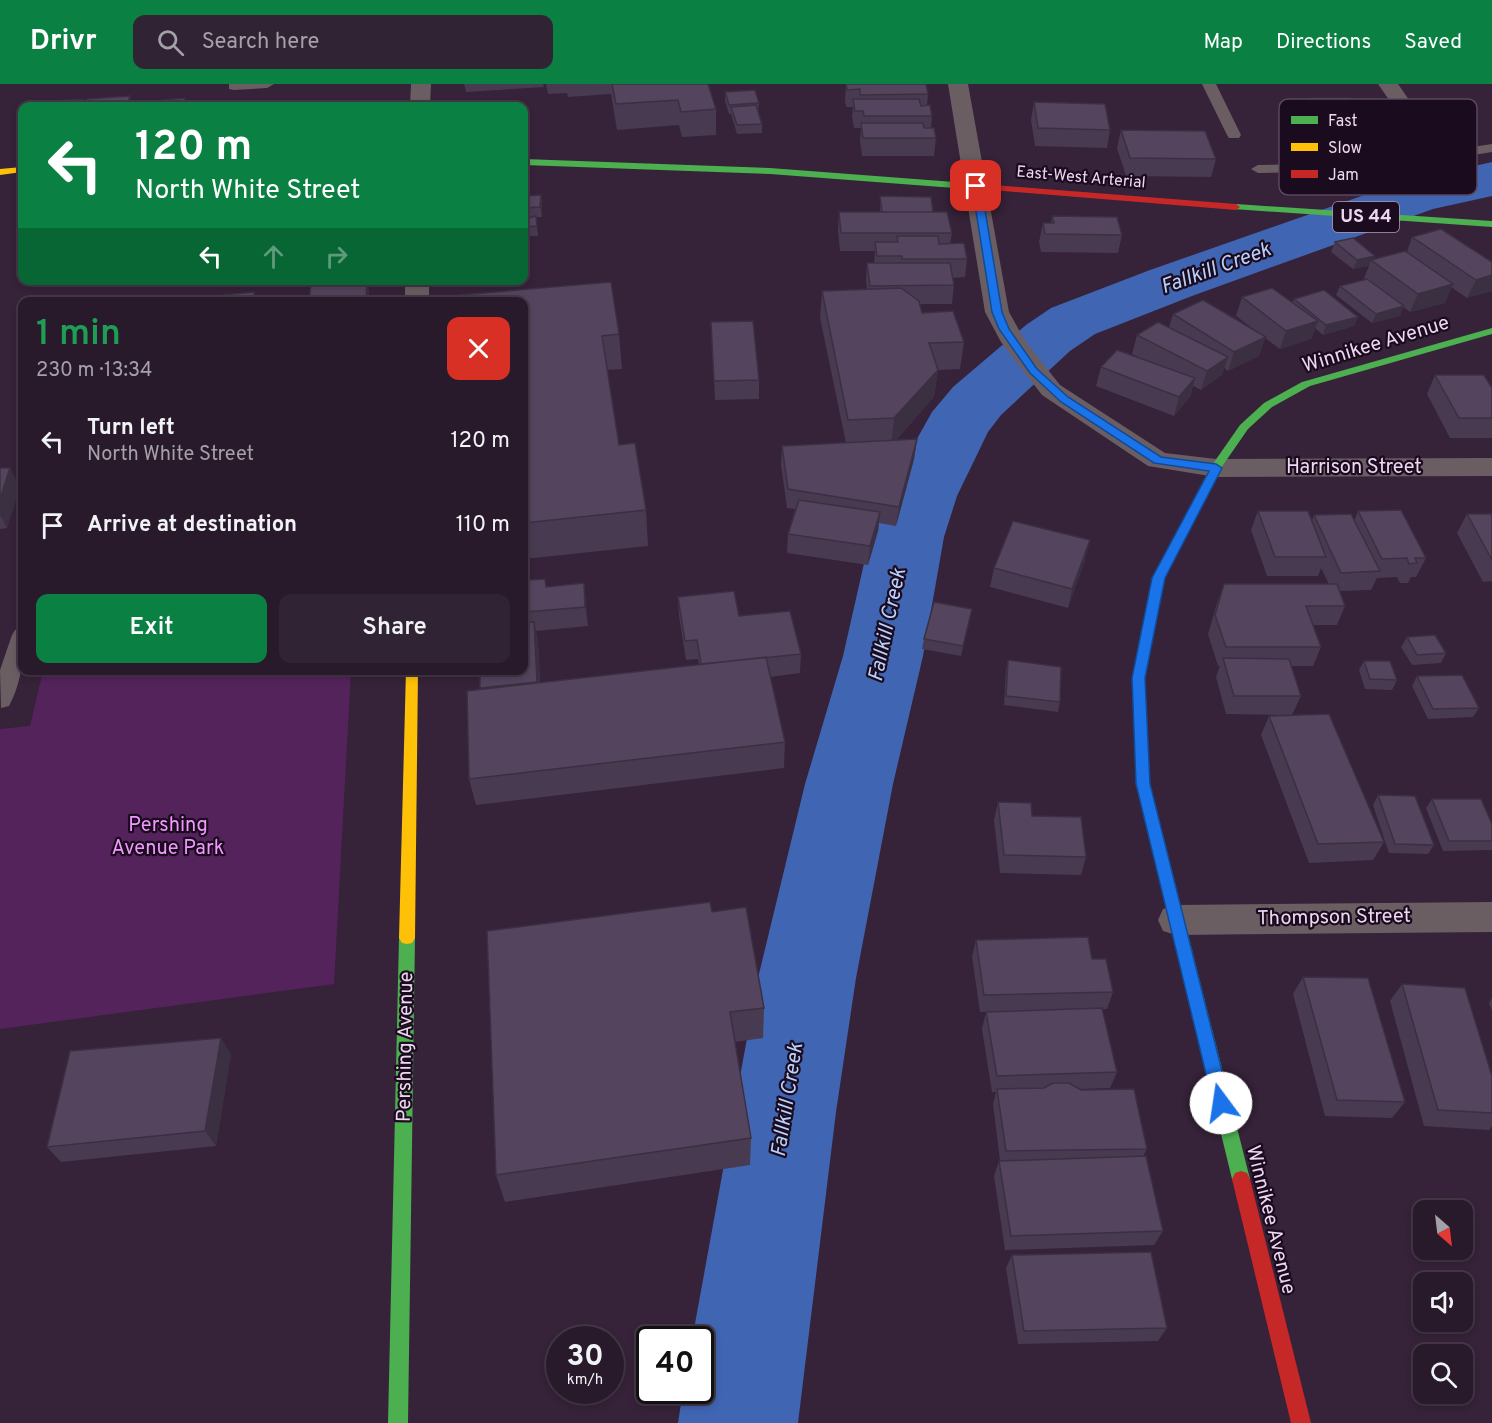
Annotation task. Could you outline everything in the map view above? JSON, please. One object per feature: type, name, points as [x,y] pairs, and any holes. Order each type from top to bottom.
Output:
[{"type":"main road","name":"East-West Arterial","points":[[528,162],[714,168],[1310,213],[1492,224]]},
{"type":"main road","points":[[0,172],[18,170]]},
{"type":"main road","name":"Winnikee Avenue","points":[[1301,1423],[1143,784],[1139,678],[1158,578],[1216,468],[1244,427],[1268,405],[1306,384],[1492,331]]},
{"type":"main road","name":"Pershing Avenue","points":[[398,1423],[412,675]]},
{"type":"street","points":[[420,102],[421,84]]},
{"type":"street","name":"Harrison Street","points":[[958,84],[997,312],[1014,342],[1042,380],[1065,399],[1158,460],[1216,468],[1492,467]]},
{"type":"street","points":[[1389,84],[1399,99]]},
{"type":"street","name":"Thompson Street","points":[[1176,920],[1492,917]]},
{"type":"lane","points":[[234,86],[267,84]]},
{"type":"lane","points":[[1209,84],[1234,135]]},
{"type":"lane","points":[[1477,150],[1492,148]]},
{"type":"lane","points":[[1258,169],[1279,169]]},
{"type":"lane","points":[[1,700],[18,647]]},
{"type":"green space","name":"Pershing Avenue Park","points":[[42,675],[351,675],[334,984],[0,1029],[0,729],[30,726]]},
{"type":"building","points":[[612,84],[708,84],[716,109],[681,112],[678,100],[616,104]]},
{"type":"building","points":[[846,84],[926,84],[928,94],[860,95],[860,89],[847,90]]},
{"type":"building","points":[[755,90],[759,103],[729,105],[725,92]]},
{"type":"building","points":[[130,96],[128,102],[86,102],[87,99]]},
{"type":"building","points":[[185,98],[184,102],[162,102],[163,100]]},
{"type":"building","points":[[1311,98],[1351,99],[1312,99]]},
{"type":"building","points":[[83,99],[82,102],[36,102]]},
{"type":"building","points":[[853,99],[919,99],[921,106],[930,105],[932,116],[864,116],[863,111],[855,111]]},
{"type":"building","points":[[1034,102],[1105,104],[1110,130],[1038,128]]},
{"type":"building","points":[[756,105],[762,124],[737,125],[731,107]]},
{"type":"building","points":[[861,123],[923,123],[924,128],[934,128],[936,138],[863,138]]},
{"type":"building","points":[[1121,130],[1205,131],[1216,159],[1130,158]]},
{"type":"building","points":[[541,195],[540,207],[528,208],[528,196]]},
{"type":"building","points":[[880,196],[931,197],[933,212],[882,212]]},
{"type":"building","points":[[839,212],[947,212],[952,233],[841,233]]},
{"type":"building","points":[[536,216],[537,226],[528,227],[528,218]]},
{"type":"building","points":[[1052,216],[1117,217],[1122,235],[1045,234],[1043,223],[1054,223]]},
{"type":"building","points":[[1441,229],[1492,262],[1492,275],[1476,280],[1412,237]]},
{"type":"building","points":[[897,236],[938,236],[939,244],[964,243],[967,259],[902,259],[902,256],[877,256],[875,242],[898,242]]},
{"type":"building","points":[[1353,238],[1375,256],[1357,260],[1335,242]]},
{"type":"building","points":[[1405,251],[1453,284],[1418,294],[1371,260]]},
{"type":"building","points":[[867,263],[950,263],[954,285],[870,286]]},
{"type":"building","points":[[1367,279],[1404,306],[1376,314],[1340,286]]},
{"type":"building","points":[[611,282],[619,334],[602,336],[619,445],[635,443],[646,510],[528,523],[528,297],[459,297],[459,295]]},
{"type":"building","points":[[311,285],[367,285],[366,297],[310,297]]},
{"type":"building","points":[[901,288],[919,301],[922,313],[953,311],[964,342],[929,343],[938,370],[894,418],[848,420],[822,291]]},
{"type":"building","points":[[1272,288],[1318,321],[1286,331],[1242,297]]},
{"type":"building","points":[[1324,290],[1358,317],[1326,325],[1294,299]]},
{"type":"building","points":[[254,292],[254,297],[212,296]]},
{"type":"building","points":[[1203,300],[1266,337],[1234,352],[1173,314]]},
{"type":"building","points":[[753,321],[759,380],[714,381],[711,322]]},
{"type":"building","points":[[1158,322],[1228,357],[1207,371],[1137,335]]},
{"type":"building","points":[[1117,350],[1195,378],[1179,397],[1101,367]]},
{"type":"building","points":[[1435,375],[1484,375],[1492,388],[1492,418],[1459,418]]},
{"type":"building","points":[[917,439],[899,507],[788,489],[782,446]]},
{"type":"building","points":[[0,468],[10,468],[0,499]]},
{"type":"building","points":[[799,500],[880,512],[870,546],[788,534]]},
{"type":"building","points":[[1401,510],[1426,558],[1415,558],[1417,563],[1409,564],[1407,558],[1382,559],[1358,511]]},
{"type":"building","points":[[1258,511],[1308,511],[1326,557],[1275,557]]},
{"type":"building","points":[[1351,514],[1380,571],[1341,573],[1314,515]]},
{"type":"building","points":[[1467,514],[1492,514],[1492,560]]},
{"type":"building","points":[[1013,521],[1090,540],[1072,589],[994,568]]},
{"type":"building","points":[[528,574],[529,580],[545,579],[546,587],[584,583],[585,607],[528,612]]},
{"type":"building","points":[[1224,584],[1337,584],[1345,606],[1306,606],[1321,647],[1226,647],[1215,615]]},
{"type":"building","points":[[734,591],[739,616],[790,611],[801,654],[701,664],[697,640],[685,641],[678,597]]},
{"type":"building","points":[[934,602],[972,609],[963,646],[924,639]]},
{"type":"building","points":[[534,622],[537,682],[480,688],[480,675],[528,675],[528,623]]},
{"type":"building","points":[[1435,635],[1446,653],[1417,655],[1407,637]]},
{"type":"building","points":[[766,657],[785,742],[469,779],[467,691]]},
{"type":"building","points":[[1223,658],[1289,659],[1301,696],[1234,696]]},
{"type":"building","points":[[1008,660],[1061,667],[1060,702],[1006,696]]},
{"type":"building","points":[[1364,661],[1390,661],[1397,680],[1370,679]]},
{"type":"building","points":[[1462,675],[1479,708],[1433,709],[1417,676]]},
{"type":"building","points":[[1329,714],[1384,842],[1318,844],[1269,716]]},
{"type":"building","points":[[1378,795],[1415,796],[1434,845],[1395,844]]},
{"type":"building","points":[[1432,799],[1481,799],[1492,824],[1492,841],[1449,841]]},
{"type":"building","points":[[998,802],[1031,803],[1032,816],[1081,817],[1086,857],[1004,855]]},
{"type":"building","points":[[710,902],[712,912],[746,907],[764,1008],[730,1012],[751,1138],[496,1175],[487,931]]},
{"type":"building","points":[[1088,937],[1092,959],[1106,959],[1113,992],[984,995],[976,940]]},
{"type":"building","points":[[1303,977],[1368,978],[1405,1102],[1337,1100]]},
{"type":"building","points":[[1402,984],[1465,988],[1492,1076],[1492,1113],[1438,1110]]},
{"type":"building","points":[[1102,1008],[1117,1072],[997,1076],[986,1012]]},
{"type":"building","points":[[221,1038],[205,1131],[47,1147],[70,1051]]},
{"type":"building","points":[[1053,1083],[1069,1083],[1081,1090],[1134,1089],[1147,1149],[1006,1151],[997,1089],[1044,1088]]},
{"type":"building","points":[[1146,1156],[1163,1231],[1011,1236],[999,1161]]},
{"type":"building","points":[[1151,1252],[1167,1328],[1024,1331],[1012,1255]]},
{"type":"waterway","name":"Fallkill Creek","points":[[1477,182],[1492,179]]},
{"type":"waterway","name":"Fallkill Creek","points":[[738,1423],[784,1112],[807,978],[849,784],[883,656],[907,537],[921,496],[956,427],[977,401],[1048,338],[1073,321],[1171,283],[1420,195]]},
{"type":"traffic: fast","points":[[528,162],[770,171],[994,188]]},
{"type":"traffic: fast","points":[[1236,207],[1492,224]]},
{"type":"traffic: fast","points":[[1202,495],[1216,468],[1244,427],[1268,405],[1306,384],[1492,331]]},
{"type":"traffic: fast","points":[[1146,796],[1241,1179]]},
{"type":"traffic: fast","points":[[398,1423],[407,938]]},
{"type":"traffic: slow","points":[[0,172],[18,170]]},
{"type":"traffic: slow","points":[[407,938],[412,675]]},
{"type":"traffic: jam","points":[[994,188],[1236,207]]},
{"type":"traffic: jam","points":[[1146,796],[1143,784],[1139,678],[1159,578],[1202,495]]},
{"type":"traffic: jam","points":[[1241,1179],[1301,1423]]},
{"type":"route","points":[[976,186],[997,312],[1004,329],[1034,371],[1051,390],[1158,460],[1216,468],[1158,578],[1139,678],[1143,784],[1221,1103]]}]
